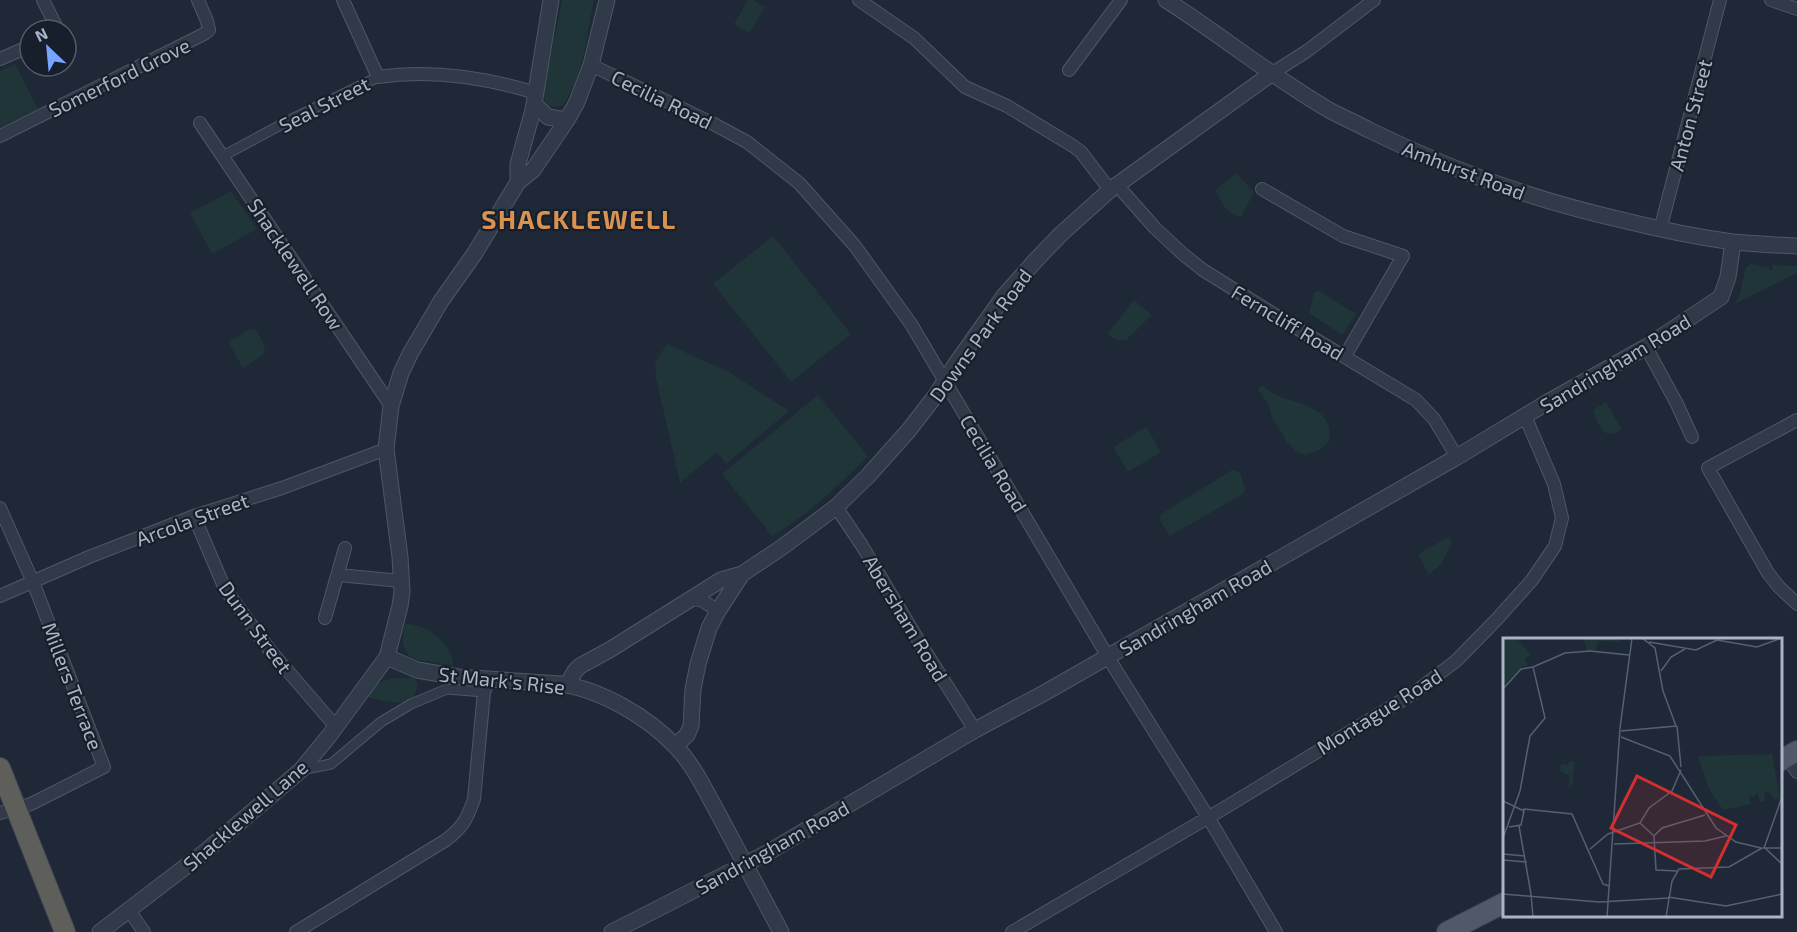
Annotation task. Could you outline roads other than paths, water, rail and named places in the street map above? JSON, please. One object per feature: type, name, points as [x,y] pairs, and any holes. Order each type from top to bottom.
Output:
[{"type":"highway","points":[[0,768],[8,811],[65,932]]},
{"type":"main road","points":[[1447,932],[1469,927],[1503,904]]},
{"type":"street","points":[[43,0],[52,18]]},
{"type":"street","name":"Somerford Grove","points":[[0,136],[204,34],[208,30],[207,21],[198,0]]},
{"type":"street","points":[[343,0],[378,76]]},
{"type":"street","name":"Shacklewell Lane","points":[[518,182],[518,164],[535,98],[551,0]]},
{"type":"street","name":"Shacklewell Lane","points":[[100,932],[206,851],[301,770],[336,727],[387,657],[400,606],[402,581],[386,449],[391,406],[400,373],[445,296],[475,253],[518,182],[533,170],[577,102],[591,65],[607,0]]},
{"type":"street","name":"Ferncliff Road","points":[[859,0],[914,38],[965,87],[1007,106],[1081,152],[1155,228],[1203,270],[1416,400],[1434,419],[1457,457]]},
{"type":"street","points":[[1069,70],[1120,0]]},
{"type":"street","name":"Amhurst Road","points":[[1166,0],[1204,24],[1271,74],[1328,110],[1457,170],[1532,196],[1660,230],[1733,242],[1797,246]]},
{"type":"street","name":"Downs Park Road","points":[[567,685],[580,666],[721,580],[742,574],[836,507],[868,476],[909,430],[1004,296],[1061,234],[1114,187],[1271,74],[1307,51],[1374,0]]},
{"type":"street","name":"Anton Street","points":[[1660,230],[1720,0]]},
{"type":"street","points":[[1771,0],[1797,9]]},
{"type":"street","points":[[0,59],[18,51]]},
{"type":"street","name":"Cecilia Road","points":[[591,65],[747,142],[799,183],[855,246],[911,324],[1108,656],[1276,932]]},
{"type":"street","name":"Seal Street","points":[[224,156],[378,76],[401,73],[457,75],[535,98]]},
{"type":"street","points":[[535,98],[548,117],[567,120]]},
{"type":"street","name":"Shacklewell Row","points":[[200,123],[391,406]]},
{"type":"street","points":[[1262,189],[1343,236],[1404,256],[1345,356]]},
{"type":"street","name":"Sandringham Road","points":[[612,932],[745,865],[975,730],[1046,692],[1646,347],[1721,297],[1728,277],[1733,242]]},
{"type":"street","points":[[1646,347],[1692,437]]},
{"type":"street","name":"Montague Road","points":[[1012,932],[1414,693],[1457,660],[1532,580],[1555,546],[1562,518],[1554,484],[1525,416]]},
{"type":"street","points":[[1797,420],[1708,468],[1768,573],[1797,604]]},
{"type":"street","name":"Arcola Street","points":[[0,596],[89,557],[194,516],[282,488],[386,449]]},
{"type":"street","name":"Abersham Road","points":[[836,507],[975,730]]},
{"type":"street","points":[[0,508],[33,582]]},
{"type":"street","name":"Dunn Street","points":[[194,516],[225,589],[269,649],[336,727]]},
{"type":"street","points":[[325,618],[345,548]]},
{"type":"street","name":"Downs Park Road","points":[[718,611],[742,574]]},
{"type":"street","points":[[338,575],[402,581]]},
{"type":"street","name":"Millers Terrace","points":[[8,811],[31,804],[104,767],[33,582]]},
{"type":"street","points":[[675,746],[687,735],[691,726],[693,689],[698,664],[709,628],[718,611],[703,601],[693,598]]},
{"type":"street","name":"St Mark's Rise","points":[[387,657],[417,670],[458,677],[486,686],[567,685],[626,708],[650,724],[675,746],[687,761],[781,932]]},
{"type":"street","points":[[296,932],[446,840],[460,829],[474,799],[486,686],[447,689],[411,704],[381,722],[331,764],[301,770]]},
{"type":"street","points":[[128,909],[144,932]]},
{"type":"district","name":"SHACKLEWELL","points":[[579,218]]}]
